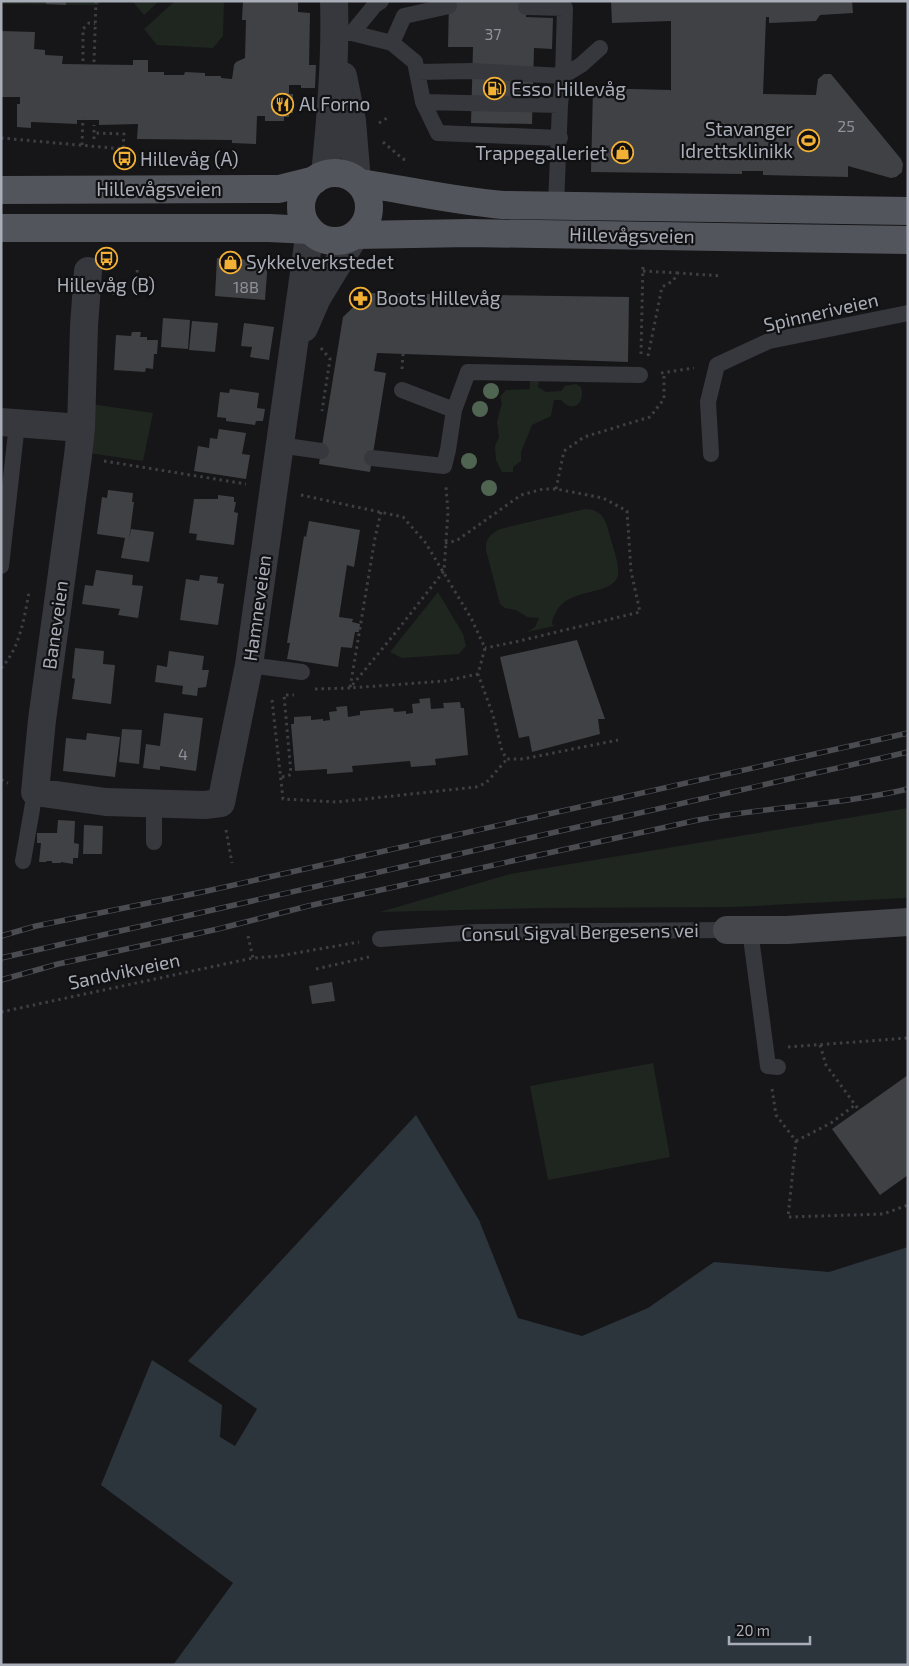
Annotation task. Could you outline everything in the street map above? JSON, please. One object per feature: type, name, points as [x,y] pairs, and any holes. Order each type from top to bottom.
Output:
[{"type":"main road","points":[[335,173],[347,175],[359,182],[366,193],[369,207],[368,216],[362,228],[355,236],[333,241],[324,239],[310,230],[302,212],[302,200],[306,189],[320,177],[335,173]]},
{"type":"main road","name":"Hillevågsveien","points":[[1,190],[279,189],[320,177]]},
{"type":"main road","name":"Hillevågsveien","points":[[359,182],[476,203],[503,205],[908,210]]},
{"type":"main road","name":"Hillevågsveien","points":[[1,228],[269,228],[310,230]]},
{"type":"main road","name":"Hillevågsveien","points":[[355,236],[470,233],[908,240]]},
{"type":"street","points":[[334,1],[343,33],[359,182]]},
{"type":"street","points":[[320,177],[331,120],[343,33]]},
{"type":"street","name":"Hamneveien","points":[[305,348],[310,230]]},
{"type":"street","name":"Hamneveien","points":[[221,803],[259,666],[273,488],[279,445],[317,298],[355,236]]},
{"type":"street","name":"Baneveien","points":[[34,792],[81,428],[87,283]]},
{"type":"street","points":[[9,423],[81,428]]},
{"type":"street","points":[[34,792],[106,802],[205,805],[221,803]]},
{"type":"street","name":"Consul Sigval Bergesens vei","points":[[739,930],[787,930],[908,922]]},
{"type":"lane","points":[[343,33],[381,1]]},
{"type":"lane","points":[[535,5],[565,8],[556,205]]},
{"type":"lane","points":[[392,43],[404,16],[448,6]]},
{"type":"lane","points":[[343,33],[392,43],[415,62],[423,102],[438,133],[560,138]]},
{"type":"lane","points":[[418,72],[472,71],[563,76],[581,65],[600,48]]},
{"type":"lane","points":[[423,102],[560,105]]},
{"type":"lane","name":"Spinneriveien","points":[[717,365],[769,341],[908,313]]},
{"type":"lane","points":[[711,454],[708,402],[717,365]]},
{"type":"lane","points":[[372,458],[444,466],[454,410],[468,372],[640,375]]},
{"type":"lane","points":[[402,390],[454,410]]},
{"type":"lane","points":[[1,566],[9,423]]},
{"type":"lane","points":[[279,445],[321,451]]},
{"type":"lane","points":[[259,666],[302,672]]},
{"type":"lane","points":[[23,860],[34,792]]},
{"type":"lane","points":[[154,802],[154,842]]},
{"type":"lane","points":[[739,930],[773,1066]]},
{"type":"lane","name":"Consul Sigval Bergesens vei","points":[[380,939],[477,932],[739,930]]},
{"type":"path","points":[[94,62],[96,1]]},
{"type":"path","points":[[83,61],[83,29],[89,24],[95,24]]},
{"type":"path","points":[[82,116],[82,146]]},
{"type":"path","points":[[94,125],[94,139]]},
{"type":"path","points":[[1,138],[123,149],[124,134],[94,133]]},
{"type":"path","points":[[640,375],[643,258]]},
{"type":"path","points":[[87,283],[138,292],[137,266]]},
{"type":"path","points":[[643,272],[722,276]]},
{"type":"path","points":[[640,375],[647,364],[662,287],[673,281],[678,273]]},
{"type":"path","points":[[305,348],[330,359],[322,411]]},
{"type":"path","points":[[640,375],[717,365]]},
{"type":"path","points":[[556,489],[564,451],[584,437],[650,417],[664,399],[664,372]]},
{"type":"path","points":[[78,456],[273,488],[403,517],[425,542],[444,570],[471,618],[485,648],[478,674],[493,715],[502,751],[507,759]]},
{"type":"path","points":[[350,688],[444,570],[448,512],[444,466]]},
{"type":"path","points":[[445,543],[456,541],[521,495],[543,488],[603,498],[627,511],[631,571],[640,612],[485,648]]},
{"type":"path","points":[[350,688],[381,512]]},
{"type":"path","points":[[259,666],[269,682],[282,777],[283,799],[337,802],[476,787],[486,783],[507,759],[523,759],[618,740]]},
{"type":"path","points":[[311,688],[350,688],[445,681],[478,674]]},
{"type":"path","points":[[282,777],[291,774],[284,695],[298,695]]},
{"type":"path","points":[[221,803],[232,863]]},
{"type":"path","points":[[248,936],[253,958],[279,956],[380,939]]},
{"type":"path","name":"Sandvikveien","points":[[1,1012],[253,958]]},
{"type":"path","points":[[787,1047],[908,1038]]},
{"type":"path","points":[[820,1045],[826,1064],[859,1110]]},
{"type":"path","points":[[773,1066],[776,1115],[796,1141],[788,1217],[883,1214],[908,1205]]},
{"type":"path","points":[[796,1141],[831,1123],[855,1105]]},
{"type":"shaded area","points":[[1,1],[102,1],[98,5],[1,4]]},
{"type":"shaded area","points":[[132,1],[156,1],[157,3],[144,15]]},
{"type":"shaded area","points":[[175,1],[224,1],[223,36],[213,48],[157,45],[144,29]]},
{"type":"shaded area","points":[[530,381],[539,381],[538,387],[546,392],[561,391],[565,386],[576,384],[581,387],[582,398],[574,406],[570,406],[561,400],[554,400],[551,416],[532,425],[521,452],[521,461],[513,467],[513,472],[502,472],[496,460],[495,446],[499,437],[497,422],[502,403],[500,397],[506,390],[530,389]]},
{"type":"shaded area","points":[[91,404],[153,413],[143,461],[89,453]]},
{"type":"shaded area","points":[[585,509],[599,513],[607,526],[618,570],[615,582],[601,589],[581,594],[563,603],[553,618],[552,624],[554,626],[527,632],[535,627],[539,618],[527,617],[516,610],[505,608],[500,604],[486,550],[487,540],[500,529]]},
{"type":"shaded area","points":[[438,592],[463,634],[466,646],[459,654],[402,658],[390,652]]},
{"type":"shaded area","points":[[908,808],[908,897],[904,898],[734,907],[540,908],[380,912],[510,874]]},
{"type":"shaded area","points":[[653,1063],[670,1157],[548,1180],[530,1086]]},
{"type":"shaded area","points":[[416,1115],[479,1220],[518,1318],[582,1336],[648,1308],[714,1262],[829,1272],[908,1247],[908,1665],[173,1665],[233,1583],[101,1485],[152,1360],[222,1405],[220,1437],[235,1446],[257,1409],[188,1361]]},
{"type":"building","points":[[46,1],[66,1],[66,5],[46,4]]},
{"type":"building","points":[[243,1],[298,1],[298,12],[310,13],[309,65],[316,65],[315,88],[301,88],[301,85],[289,85],[289,94],[293,94],[293,113],[289,113],[289,117],[284,117],[284,121],[265,121],[265,116],[257,116],[256,144],[232,143],[232,140],[137,139],[138,124],[99,125],[99,120],[77,120],[77,124],[31,122],[31,128],[17,127],[17,104],[20,104],[20,97],[1,97],[1,31],[35,32],[34,49],[45,50],[45,55],[63,56],[62,64],[133,65],[133,60],[148,60],[148,72],[164,72],[164,75],[184,75],[185,72],[205,73],[205,76],[221,76],[221,78],[232,79],[234,65],[245,58],[246,20],[242,20]]},
{"type":"building","points":[[449,1],[526,1],[526,17],[553,18],[552,49],[534,48],[532,124],[471,123],[473,47],[448,47]]},
{"type":"building","points":[[611,1],[852,1],[853,13],[820,15],[816,21],[769,23],[769,17],[766,17],[763,94],[816,95],[818,79],[824,74],[831,74],[901,159],[903,164],[902,172],[896,177],[891,178],[848,166],[848,177],[763,175],[763,171],[742,171],[742,174],[591,172],[593,88],[671,91],[671,21],[612,23]]},
{"type":"building","points":[[217,258],[268,261],[265,300],[215,296]]},
{"type":"building","points":[[368,293],[629,297],[628,362],[377,353],[374,371],[386,373],[370,472],[319,464],[343,317]]},
{"type":"building","points":[[163,318],[190,320],[188,349],[161,347]]},
{"type":"building","points":[[192,321],[218,323],[215,352],[189,350]]},
{"type":"building","points":[[244,323],[274,327],[269,360],[250,357],[252,347],[241,346]]},
{"type":"building","points":[[132,332],[141,332],[140,337],[147,337],[147,340],[158,340],[157,354],[154,354],[153,369],[146,368],[145,372],[114,370],[116,335],[131,336]]},
{"type":"building","points":[[230,389],[259,393],[257,408],[265,409],[263,421],[256,421],[255,425],[226,421],[226,418],[217,417],[220,392],[229,393]]},
{"type":"building","points":[[219,429],[246,433],[242,454],[250,455],[246,479],[194,471],[198,446],[209,448],[210,438],[217,439]]},
{"type":"building","points":[[108,490],[133,493],[132,502],[134,502],[129,540],[131,529],[154,532],[149,562],[121,558],[125,538],[97,534],[102,497],[107,498]]},
{"type":"building","points":[[218,495],[234,497],[234,502],[236,502],[234,512],[238,513],[234,545],[196,540],[197,534],[189,533],[194,499],[218,499]]},
{"type":"building","points":[[309,521],[360,530],[354,567],[347,565],[339,617],[353,619],[352,622],[360,624],[359,632],[355,632],[352,648],[341,647],[338,667],[287,659],[290,643],[287,643],[304,536],[306,537]]},
{"type":"building","points":[[96,570],[133,575],[132,585],[143,586],[138,618],[118,615],[120,609],[82,604],[85,585],[93,586]]},
{"type":"building","points":[[200,575],[218,577],[217,583],[224,584],[218,625],[180,620],[186,579],[199,581]]},
{"type":"building","points":[[577,640],[605,719],[598,719],[600,734],[532,752],[529,736],[519,738],[500,657]]},
{"type":"building","points":[[75,648],[104,651],[103,664],[115,665],[111,704],[72,699],[75,679],[72,678]]},
{"type":"building","points":[[169,651],[204,656],[202,670],[209,670],[206,687],[198,688],[197,696],[182,694],[183,686],[155,682],[157,665],[167,667]]},
{"type":"building","points":[[430,698],[431,709],[444,708],[443,703],[460,702],[461,708],[464,708],[468,755],[435,759],[436,765],[411,767],[410,761],[352,766],[353,772],[327,774],[327,769],[295,771],[291,724],[294,724],[294,717],[311,716],[311,720],[330,720],[329,712],[337,711],[336,707],[347,706],[348,717],[360,715],[360,711],[393,708],[394,712],[406,711],[406,714],[413,713],[412,704],[420,703],[419,699]]},
{"type":"building","points":[[164,713],[203,718],[196,771],[160,766],[160,770],[143,768],[146,744],[160,746]]},
{"type":"building","points":[[122,729],[142,730],[139,764],[119,762]]},
{"type":"building","points":[[87,733],[120,737],[115,777],[63,771],[66,738],[86,740]]},
{"type":"building","points":[[58,820],[75,821],[74,843],[79,844],[78,858],[73,858],[73,864],[52,863],[52,861],[39,862],[41,843],[37,843],[37,833],[57,833]]},
{"type":"building","points":[[84,825],[103,826],[102,854],[83,854]]},
{"type":"building","points":[[332,982],[335,1001],[312,1004],[309,986]]},
{"type":"building","points":[[908,1075],[908,1175],[880,1195],[832,1129]]},
{"type":"railway","points":[[1,936],[36,926],[207,891],[908,733]]},
{"type":"railway","points":[[1,958],[908,752]]},
{"type":"railway","points":[[1,980],[58,964],[218,929],[308,906],[698,820],[856,799],[908,789]]},
{"type":"place","name":"Esso Hillevåg","points":[[495,89]]},
{"type":"place","name":"Al Forno","points":[[283,104]]},
{"type":"place","name":"Stavanger Idrettsklinikk","points":[[809,140]]},
{"type":"place","name":"Trappegalleriet","points":[[623,153]]},
{"type":"place","name":"Hillevåg (A)","points":[[124,159]]},
{"type":"place","name":"Hillevåg (B)","points":[[106,259]]},
{"type":"place","name":"Sykkelverkstedet","points":[[230,262]]},
{"type":"place","name":"Boots Hillevåg","points":[[360,298]]}]
